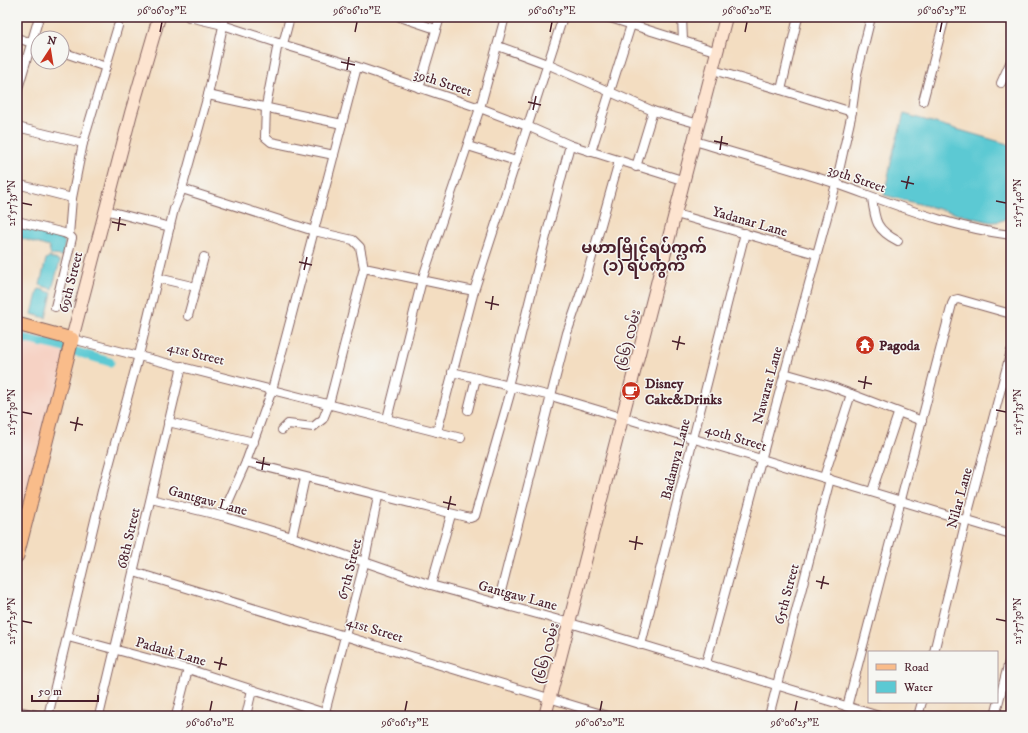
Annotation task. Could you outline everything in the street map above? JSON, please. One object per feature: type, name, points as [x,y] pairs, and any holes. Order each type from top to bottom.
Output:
[{"type":"main road","name":"41st Street","points":[[17,324],[70,346]]},
{"type":"main road","name":"69th Street","points":[[17,556],[70,346]]},
{"type":"street","points":[[37,30],[39,17]]},
{"type":"street","name":"69th Street","points":[[70,346],[105,210],[159,17]]},
{"type":"street","name":"39th Street","points":[[189,17],[224,21],[280,44],[357,67],[480,108],[527,126],[570,145],[636,167],[685,181]]},
{"type":"street","points":[[290,17],[280,44],[266,106],[264,128],[267,140],[334,155]]},
{"type":"street","points":[[400,17],[436,28]]},
{"type":"street","points":[[419,88],[440,17]]},
{"type":"street","points":[[387,419],[422,280],[480,108],[505,17]]},
{"type":"street","points":[[437,432],[474,291],[563,17]]},
{"type":"street","points":[[607,17],[718,52]]},
{"type":"street","points":[[682,17],[683,41]]},
{"type":"street","name":"(၆၆) လမ်း","points":[[545,716],[624,418],[726,17]]},
{"type":"street","points":[[781,90],[798,17]]},
{"type":"street","name":"Nawarat Lane","points":[[706,663],[836,184],[852,112],[856,80],[871,17]]},
{"type":"street","points":[[923,102],[945,17]]},
{"type":"street","points":[[48,716],[102,491],[139,356],[170,227],[208,96],[224,21]]},
{"type":"street","points":[[591,152],[631,25]]},
{"type":"street","points":[[55,307],[72,245],[72,238],[69,235],[72,198],[83,143],[118,26]]},
{"type":"street","points":[[17,38],[30,42]]},
{"type":"street","points":[[498,46],[547,64],[653,111],[699,124]]},
{"type":"street","points":[[70,55],[106,67]]},
{"type":"street","points":[[17,92],[30,57]]},
{"type":"street","points":[[1001,83],[1011,61]]},
{"type":"street","points":[[222,516],[254,442],[272,390],[357,67]]},
{"type":"street","points":[[713,70],[852,112]]},
{"type":"street","points":[[208,96],[266,106],[342,124]]},
{"type":"street","points":[[636,167],[653,111]]},
{"type":"street","points":[[17,127],[83,143]]},
{"type":"street","name":"39th Street","points":[[695,141],[836,184],[872,198],[939,220],[994,234],[1011,235]]},
{"type":"street","points":[[246,462],[452,515],[470,518],[475,516],[510,386],[539,263],[570,145]]},
{"type":"street","points":[[468,146],[516,161]]},
{"type":"street","points":[[498,603],[572,315],[586,278],[619,161]]},
{"type":"street","points":[[17,184],[72,198]]},
{"type":"street","points":[[182,189],[314,231],[352,240],[360,247],[364,268],[329,404],[323,419],[313,427],[288,424],[282,430]]},
{"type":"street","points":[[872,198],[874,214],[879,228],[884,234],[898,241]]},
{"type":"street","points":[[105,210],[170,227]]},
{"type":"street","name":"Yadanar Lane","points":[[676,214],[816,254]]},
{"type":"street","points":[[17,220],[69,235]]},
{"type":"street","name":"Badamya Lane","points":[[642,646],[745,233]]},
{"type":"street","points":[[188,316],[204,257]]},
{"type":"street","points":[[364,268],[474,291]]},
{"type":"street","points":[[158,278],[196,286]]},
{"type":"street","points":[[847,707],[954,300],[958,299],[1011,314]]},
{"type":"street","name":"41st Street","points":[[70,346],[139,356],[182,366],[461,438]]},
{"type":"street","name":"Nilar Lane","points":[[934,651],[966,520],[1011,351]]},
{"type":"street","name":"68th Street","points":[[99,716],[182,366]]},
{"type":"street","name":"40th Street","points":[[452,372],[551,396],[1011,534]]},
{"type":"street","points":[[784,373],[830,386],[898,414],[922,421]]},
{"type":"street","points":[[468,410],[476,378]]},
{"type":"street","name":"65th Street","points":[[769,716],[827,478],[850,394]]},
{"type":"street","points":[[872,492],[898,414]]},
{"type":"street","points":[[168,422],[254,442]]},
{"type":"street","points":[[292,537],[306,478]]},
{"type":"street","name":"67th Street","points":[[325,714],[364,564],[378,497]]},
{"type":"street","name":"Gantgaw Lane","points":[[151,499],[222,516],[292,537],[364,564],[431,585],[570,623],[642,646],[706,663],[879,716]]},
{"type":"street","points":[[431,585],[452,515]]},
{"type":"street","name":"41st Street","points":[[134,572],[608,716]]},
{"type":"street","name":"Padauk Lane","points":[[68,637],[188,669],[334,716]]},
{"type":"street","points":[[995,716],[1008,677],[1011,654]]},
{"type":"street","points":[[176,716],[188,669]]},
{"type":"street","points":[[246,716],[252,690]]},
{"type":"street","points":[[918,716],[922,703]]},
{"type":"street","points":[[17,711],[41,716]]},
{"type":"shaded area","points":[[17,326],[71,339],[17,546]]},
{"type":"water","points":[[904,114],[1011,145],[1011,211],[1005,219],[990,222],[884,195],[894,149]]},
{"type":"water","points":[[17,225],[63,239],[65,243],[62,256],[51,255],[49,247],[17,237]]},
{"type":"water","points":[[49,257],[60,261],[52,289],[40,285],[46,259]]},
{"type":"water","points":[[40,289],[52,293],[46,318],[32,314],[38,290]]},
{"type":"waterway","points":[[17,337],[54,345],[110,362]]},
{"type":"place","name":"Pagoda","points":[[865,345]]},
{"type":"place","name":"Disney Cake&Drinks","points":[[631,391]]},
{"type":"district","name":"မဟာမြိုင်ရပ်ကွက် (၁) ရပ်ကွက်","points":[[644,256]]}]
